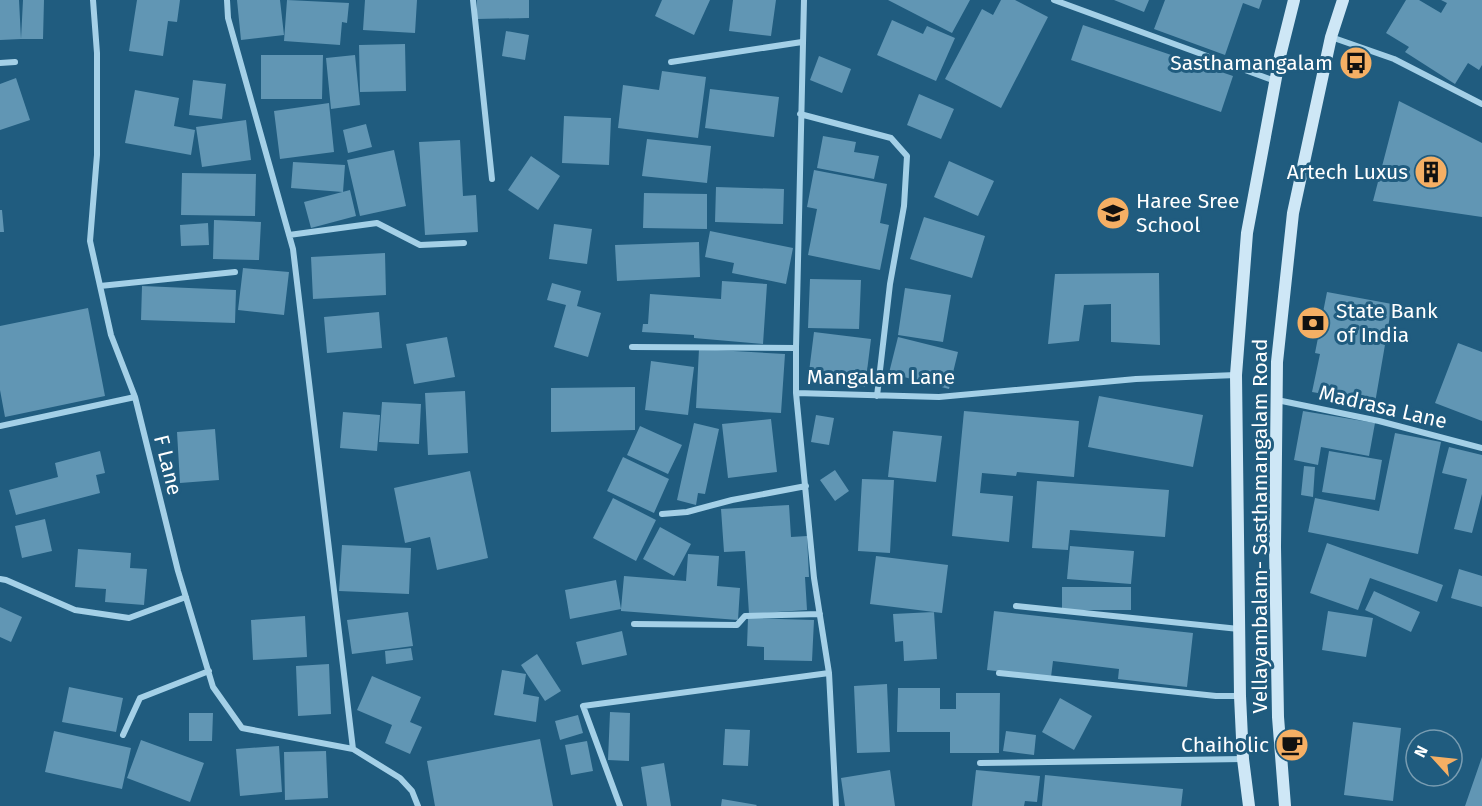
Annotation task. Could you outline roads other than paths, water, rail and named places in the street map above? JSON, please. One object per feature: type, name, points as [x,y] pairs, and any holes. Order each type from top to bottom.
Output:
[{"type":"main road","name":"Vellayambalam- Sasthamangalam Road","points":[[1249,806],[1242,759],[1240,696],[1236,375],[1247,233],[1294,0]]},
{"type":"main road","name":"Vellayambalam- Sasthamangalam Road","points":[[1285,806],[1278,717],[1275,547],[1277,362],[1293,213],[1331,37],[1343,0]]},
{"type":"street","name":"F Lane","points":[[93,0],[97,53],[97,155],[90,241],[111,335],[135,397],[186,597],[213,687],[242,728],[353,749],[399,778],[412,791],[418,806]]},
{"type":"street","points":[[227,0],[228,18],[293,249],[353,749]]},
{"type":"street","points":[[473,0],[492,179]]},
{"type":"street","points":[[796,393],[804,0]]},
{"type":"street","points":[[1054,0],[1276,82]]},
{"type":"street","points":[[1331,37],[1394,59],[1482,105]]},
{"type":"street","points":[[672,62],[802,42]]},
{"type":"street","points":[[0,63],[15,62]]},
{"type":"street","points":[[800,114],[891,138],[907,156],[904,206],[890,284],[877,396]]},
{"type":"street","points":[[289,235],[377,223],[420,245],[464,243]]},
{"type":"street","points":[[100,286],[235,272]]},
{"type":"street","points":[[632,347],[796,348]]},
{"type":"street","name":"Mangalam Lane","points":[[836,806],[829,673],[814,578],[796,393],[939,397],[1136,379],[1236,375]]},
{"type":"street","points":[[0,426],[135,397]]},
{"type":"street","name":"Madrasa Lane","points":[[1277,400],[1379,421],[1482,448]]},
{"type":"street","points":[[662,514],[687,512],[732,500],[806,486]]},
{"type":"street","points":[[0,579],[75,610],[129,618],[186,597]]},
{"type":"street","points":[[1016,606],[1239,629]]},
{"type":"street","points":[[634,624],[736,626],[745,616],[820,614]]},
{"type":"street","points":[[123,735],[140,698],[209,671]]},
{"type":"street","points":[[620,806],[583,706],[829,673]]},
{"type":"street","points":[[999,674],[1216,696],[1240,696]]},
{"type":"street","points":[[980,763],[1242,759]]},
{"type":"place","name":"Sasthamangalam","points":[[1356,63]]},
{"type":"place","name":"Artech Luxus","points":[[1431,172]]},
{"type":"place","name":"Haree Sree School","points":[[1113,213]]},
{"type":"place","name":"State Bank of India","points":[[1313,323]]},
{"type":"place","name":"Chaiholic","points":[[1292,745]]}]
